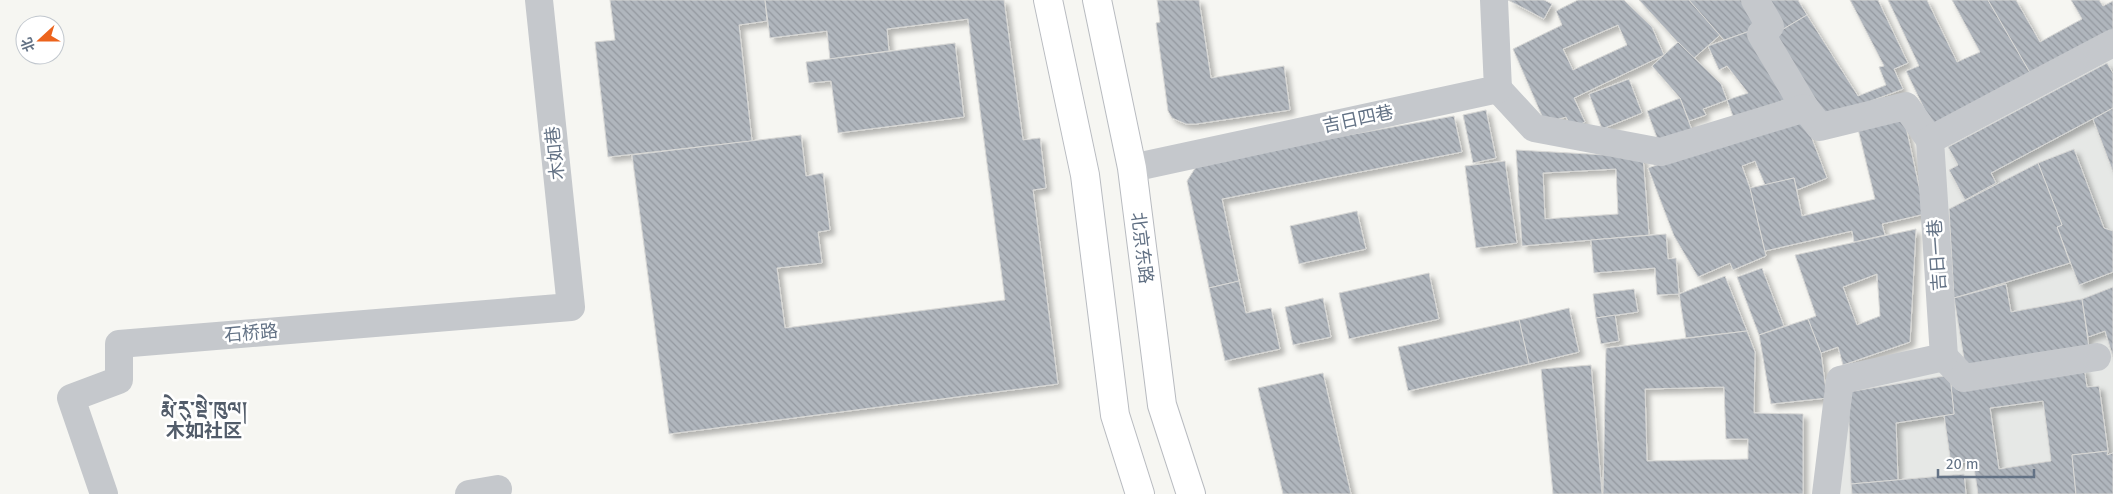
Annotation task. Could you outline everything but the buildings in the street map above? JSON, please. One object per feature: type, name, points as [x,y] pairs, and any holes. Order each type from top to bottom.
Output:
[{"type":"main road","points":[[1048,0],[1085,176],[1114,415],[1140,494]]},
{"type":"main road","name":"北京东路","points":[[1097,0],[1132,168],[1162,405],[1191,494]]},
{"type":"street","name":"木如巷","points":[[539,0],[571,307]]},
{"type":"street","points":[[1494,0],[1498,89],[1534,128],[1661,152],[1805,108]]},
{"type":"street","points":[[1755,0],[1770,26],[1761,34],[1805,108],[1820,127],[1906,106],[1930,140],[2113,42]]},
{"type":"street","name":"吉日四巷","points":[[1132,168],[1498,89]]},
{"type":"street","name":"吉日一巷","points":[[1930,140],[1944,357]]},
{"type":"street","name":"石桥路","points":[[104,494],[72,398],[120,380],[119,344],[571,307]]},
{"type":"street","points":[[1826,494],[1840,380],[1944,357],[1964,378],[2097,356]]},
{"type":"street","points":[[469,494],[498,489]]},
{"type":"shaded area","points":[[2113,43],[2113,494],[1839,494],[1840,380],[1944,357],[1930,140]]},
{"type":"district","name":"རྨེ་རུ་སྡེ་ཁུལ། 木如社区","points":[[204,419]]}]
